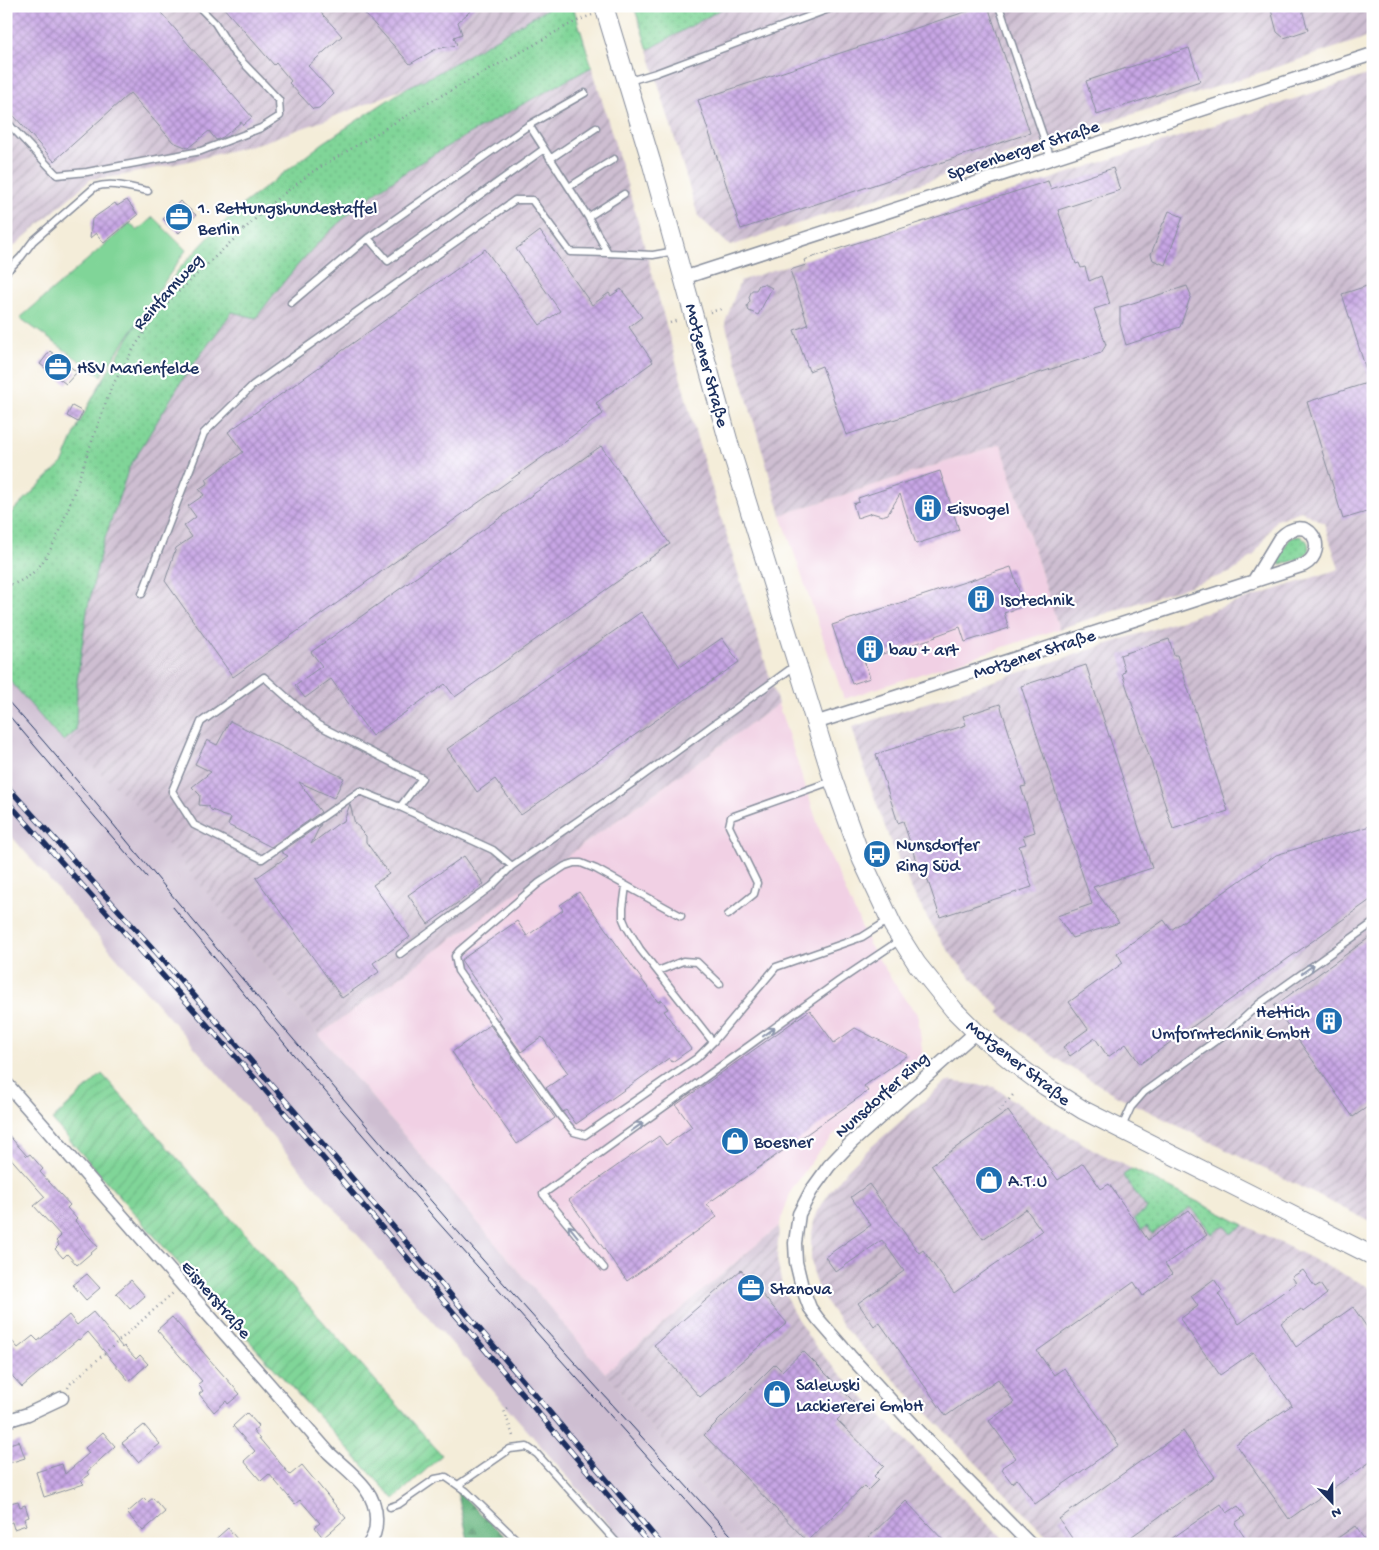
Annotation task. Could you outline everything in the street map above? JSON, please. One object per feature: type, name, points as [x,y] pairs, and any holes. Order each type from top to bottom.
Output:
[{"type":"street","name":"Motzener Straße","points":[[605,8],[684,278],[716,400],[833,780],[862,860],[901,939],[930,981],[954,1010],[976,1032],[1045,1086],[1083,1110],[1373,1256]]},
{"type":"street","name":"Sperenberger Straße","points":[[684,278],[1373,54]]},
{"type":"street","name":"Motzener Straße","points":[[815,723],[1253,582],[1310,561],[1314,558],[1316,550],[1313,536],[1304,528],[1290,530],[1284,534],[1253,582]]},
{"type":"street","name":"Nunsdorfer Ring","points":[[976,1032],[851,1143],[829,1166],[811,1191],[799,1214],[795,1242],[796,1262],[810,1308],[818,1319],[930,1443],[1030,1544]]},
{"type":"street","name":"Eisnerstraße","points":[[6,1082],[329,1453],[373,1497],[377,1510],[376,1528],[369,1544]]},
{"type":"street","points":[[6,1421],[28,1414],[62,1398]]},
{"type":"lane","points":[[6,121],[57,175],[87,172],[201,151],[261,128],[280,116],[279,100],[234,54],[215,23],[198,6]]},
{"type":"lane","points":[[627,82],[656,74],[837,6]]},
{"type":"lane","points":[[999,6],[1051,159]]},
{"type":"lane","points":[[291,303],[368,238],[529,125],[585,93]]},
{"type":"lane","points":[[529,125],[588,217],[608,253]]},
{"type":"lane","points":[[550,159],[596,128]]},
{"type":"lane","points":[[368,238],[388,261],[544,150]]},
{"type":"lane","points":[[568,187],[614,159]]},
{"type":"lane","points":[[6,272],[21,257],[32,241],[95,187],[103,184],[113,184],[148,191]]},
{"type":"lane","points":[[588,217],[624,194]]},
{"type":"lane","points":[[142,594],[204,433],[252,385],[515,200],[532,200],[570,252],[652,255],[676,251]]},
{"type":"lane","points":[[400,954],[492,886],[512,866],[637,780],[797,664]]},
{"type":"lane","points":[[400,807],[422,778],[318,725],[264,677],[200,722],[172,791],[194,825],[262,859],[360,791],[400,807],[493,850],[512,866]]},
{"type":"lane","points":[[728,915],[754,894],[757,883],[728,826],[732,817],[833,780]]},
{"type":"lane","points":[[681,916],[596,869],[581,863],[574,863],[565,866],[539,883],[458,951],[455,956],[458,971],[567,1125],[574,1132],[585,1135],[697,1058],[713,1042],[776,967],[862,937],[890,920]]},
{"type":"lane","points":[[626,886],[622,908],[624,919],[640,948],[713,1042]]},
{"type":"lane","points":[[1121,1129],[1131,1107],[1144,1092],[1232,1029],[1269,997],[1373,923]]},
{"type":"lane","points":[[604,1268],[543,1194],[839,981],[901,939]]},
{"type":"lane","points":[[658,971],[683,961],[697,962],[720,984]]},
{"type":"lane","points":[[458,1485],[510,1449],[527,1447],[538,1454],[618,1544]]},
{"type":"lane","points":[[390,1507],[400,1504],[435,1479],[446,1477],[466,1491],[521,1544]]},
{"type":"path","points":[[640,6],[654,10],[662,6]]},
{"type":"path","name":"Reinfarnweg","points":[[6,586],[19,583],[40,567],[60,531],[111,388],[152,321],[174,296],[273,202],[312,172],[392,124],[558,30],[605,8]]},
{"type":"path","points":[[999,1111],[1013,1095]]},
{"type":"path","points":[[62,1398],[70,1384],[182,1286]]},
{"type":"path","points":[[507,1408],[504,1410],[518,1448]]},
{"type":"shaded area","points":[[6,6],[552,6],[434,75],[328,119],[263,142],[194,160],[119,176],[91,179],[6,253]]},
{"type":"shaded area","points":[[727,6],[1373,6],[1373,37],[1365,38],[730,246],[698,216],[648,50]]},
{"type":"shaded area","points":[[592,67],[635,211],[698,442],[778,704],[319,1035],[244,939],[64,741],[76,731],[77,682],[87,611],[102,547],[129,468],[184,377],[232,312],[256,318],[285,280],[318,243],[343,219],[397,177],[450,144]]},
{"type":"shaded area","points":[[1373,73],[1373,1223],[1114,1094],[1055,1058],[999,1013],[1000,1008],[953,957],[935,931],[915,896],[889,838],[866,774],[852,727],[1339,569],[1324,523],[1301,511],[1276,520],[1254,555],[1232,572],[1059,629],[1001,444],[781,515],[725,323],[740,281]]},
{"type":"shaded area","points":[[1001,444],[1059,629],[844,699],[781,515]]},
{"type":"shaded area","points":[[6,676],[54,732],[135,804],[319,1035],[752,1544],[626,1544],[6,830]]},
{"type":"shaded area","points":[[778,704],[823,840],[869,944],[906,1001],[918,1015],[923,1058],[837,1132],[816,1155],[791,1191],[779,1226],[605,1373],[319,1035]]},
{"type":"shaded area","points":[[947,1081],[994,1087],[1040,1119],[1098,1152],[1373,1289],[1373,1544],[1055,1544],[845,1329],[821,1295],[814,1278],[811,1239],[818,1211],[847,1170]]},
{"type":"shaded area","points":[[779,1226],[777,1259],[782,1286],[793,1312],[812,1342],[829,1362],[1007,1544],[752,1544],[605,1373]]},
{"type":"green space","points":[[552,6],[573,6],[592,67],[451,144],[377,191],[319,242],[286,279],[256,318],[232,312],[184,377],[129,468],[102,547],[87,611],[77,682],[76,731],[64,741],[6,676],[6,518],[63,462],[79,423],[135,327],[180,268],[242,205],[323,143],[408,87],[434,75]]},
{"type":"green space","points":[[634,6],[727,6],[648,50]]},
{"type":"green space","points":[[153,217],[186,250],[101,376],[20,318],[130,223],[137,231]]},
{"type":"green space","points":[[1299,536],[1307,542],[1309,549],[1305,556],[1279,564],[1277,559],[1289,540]]},
{"type":"green space","points":[[102,1074],[442,1455],[394,1499],[185,1271],[52,1120]]},
{"type":"green space","points":[[1132,1169],[1244,1225],[1231,1234],[1225,1225],[1212,1234],[1191,1207],[1152,1234],[1147,1226],[1141,1230],[1134,1219],[1147,1209],[1123,1175]]},
{"type":"green space","points":[[457,1491],[513,1544],[469,1544]]},
{"type":"building","points":[[6,6],[155,6],[252,117],[243,125],[241,122],[223,137],[216,140],[209,131],[188,148],[173,142],[130,93],[54,161],[6,107]]},
{"type":"building","points":[[222,6],[315,6],[342,36],[308,66],[334,94],[319,108],[313,109],[289,83],[291,81],[276,63],[274,65]]},
{"type":"building","points":[[358,6],[476,6],[458,22],[462,34],[454,37],[457,45],[436,49],[410,64]]},
{"type":"building","points":[[983,6],[988,6],[1030,133],[741,229],[698,100]]},
{"type":"building","points":[[1270,6],[1301,6],[1308,30],[1284,38],[1277,32]]},
{"type":"building","points":[[1189,48],[1200,81],[1097,115],[1086,81]]},
{"type":"building","points":[[1113,168],[1120,190],[1058,210],[1076,264],[1079,263],[1081,268],[1085,267],[1089,281],[1101,276],[1110,304],[1094,309],[1106,345],[1101,353],[846,435],[822,366],[809,371],[794,330],[808,325],[790,270],[806,265],[804,260],[1048,181],[1051,189]]},
{"type":"building","points":[[127,200],[138,215],[104,243],[96,233],[90,238],[92,219],[115,203],[117,206]]},
{"type":"building","points":[[180,201],[196,215],[179,233],[163,219]]},
{"type":"building","points":[[1169,211],[1183,217],[1165,265],[1153,260],[1151,254]]},
{"type":"building","points":[[540,231],[592,305],[609,293],[611,296],[621,289],[642,317],[629,327],[653,362],[596,403],[603,414],[233,677],[165,581],[176,548],[192,537],[184,526],[196,517],[188,506],[204,495],[199,489],[208,483],[206,479],[243,452],[228,432],[485,249],[540,325],[560,311],[516,249]]},
{"type":"building","points":[[764,284],[772,288],[758,315],[749,311],[747,306],[752,290],[756,290],[759,285]]},
{"type":"building","points":[[1373,284],[1373,510],[1343,519],[1307,402],[1370,382],[1342,294]]},
{"type":"building","points":[[1187,286],[1191,295],[1180,327],[1126,345],[1120,324],[1120,307]]},
{"type":"building","points":[[50,351],[77,372],[66,384],[40,364]]},
{"type":"building","points":[[72,406],[83,412],[78,422],[67,416]]},
{"type":"building","points":[[601,446],[670,544],[455,697],[445,684],[372,736],[331,679],[305,698],[295,685],[322,666],[311,652]]},
{"type":"building","name":"Eisvogel","points":[[940,471],[959,530],[916,544],[900,494],[888,514],[882,516],[872,513],[857,518],[853,504],[859,502],[858,498]]},
{"type":"building","points":[[1011,567],[1024,606],[1004,613],[1009,628],[965,642],[960,627],[936,637],[864,660],[870,678],[852,684],[832,625]]},
{"type":"building","points":[[641,612],[680,667],[722,638],[739,662],[521,815],[495,779],[477,792],[447,749]]},
{"type":"building","points":[[1169,639],[1174,655],[1177,655],[1228,811],[1173,829],[1122,673],[1125,672],[1120,655]]},
{"type":"building","points":[[1086,665],[1152,868],[1093,887],[1119,923],[1072,938],[1057,916],[1092,904],[1021,686]]},
{"type":"building","points":[[1000,704],[1026,786],[1021,787],[1035,832],[1023,836],[1026,844],[1019,846],[1032,887],[940,917],[924,869],[919,870],[903,821],[898,823],[876,754],[966,725],[963,716]]},
{"type":"building","points":[[230,721],[344,778],[334,798],[299,782],[321,812],[271,847],[228,825],[231,818],[211,810],[208,806],[199,805],[200,795],[192,787],[211,772],[195,764],[207,740],[217,745]]},
{"type":"building","points":[[350,804],[355,824],[366,836],[366,842],[389,874],[373,885],[410,937],[373,963],[379,972],[342,998],[256,878],[288,856],[281,852],[321,824],[311,844],[344,821]]},
{"type":"building","points":[[1373,825],[1373,898],[1140,1064],[1126,1044],[1108,1057],[1095,1038],[1070,1056],[1063,1047],[1088,1029],[1069,1002],[1123,963],[1117,953],[1164,920],[1171,930],[1276,855]]},
{"type":"building","points":[[464,856],[484,884],[428,924],[408,895]]},
{"type":"building","points":[[579,892],[658,1002],[662,1000],[668,1009],[664,1011],[691,1049],[672,1062],[669,1058],[576,1124],[566,1110],[563,1112],[546,1088],[568,1073],[542,1037],[521,1052],[498,1020],[501,1018],[461,960],[517,921],[527,936],[563,910],[560,905]]},
{"type":"building","name":"Hettich Umformtechnik GmbH","points":[[1373,935],[1373,1103],[1353,1117],[1274,1006]]},
{"type":"building","name":"Boesner","points":[[810,1010],[834,1043],[855,1028],[908,1055],[864,1086],[868,1091],[707,1204],[717,1217],[627,1281],[569,1200],[659,1136],[666,1145],[692,1127],[676,1105]]},
{"type":"building","points":[[490,1025],[555,1118],[517,1144],[452,1052]]},
{"type":"building","points":[[1008,1111],[1058,1180],[1083,1163],[1101,1189],[1109,1184],[1148,1240],[1189,1210],[1207,1235],[1165,1264],[1172,1274],[1143,1296],[1134,1282],[1037,1351],[1054,1375],[1064,1368],[1119,1445],[1035,1504],[1017,1479],[1012,1483],[1002,1470],[1002,1467],[1016,1458],[989,1421],[1014,1403],[998,1379],[946,1416],[879,1322],[874,1326],[858,1303],[904,1271],[882,1240],[836,1272],[825,1257],[871,1225],[851,1197],[869,1184],[919,1253],[923,1250],[954,1293],[1042,1231],[1026,1209],[983,1239],[931,1165]]},
{"type":"building","points":[[6,1132],[27,1156],[30,1154],[43,1169],[40,1172],[70,1205],[67,1208],[77,1219],[75,1221],[98,1247],[77,1265],[67,1254],[63,1258],[55,1249],[59,1245],[56,1241],[61,1236],[34,1206],[45,1197],[6,1153]]},
{"type":"building","points":[[741,1270],[787,1323],[700,1397],[654,1345]]},
{"type":"building","points":[[1303,1270],[1315,1287],[1320,1284],[1327,1294],[1303,1312],[1301,1309],[1281,1323],[1296,1347],[1353,1307],[1373,1336],[1373,1460],[1289,1519],[1236,1444],[1292,1405],[1253,1352],[1220,1375],[1180,1319],[1198,1306],[1191,1296],[1214,1279],[1222,1291],[1218,1294],[1239,1324],[1296,1283],[1292,1277]]},
{"type":"building","points":[[87,1274],[100,1288],[86,1300],[73,1285]]},
{"type":"building","points":[[131,1280],[145,1296],[130,1309],[116,1293]]},
{"type":"building","points":[[93,1312],[123,1348],[124,1346],[136,1359],[140,1355],[148,1364],[129,1381],[88,1332],[22,1387],[6,1369],[6,1365],[11,1361],[6,1355],[6,1334],[18,1348],[33,1336],[38,1341],[69,1315],[77,1325]]},
{"type":"building","points":[[172,1317],[240,1394],[228,1404],[226,1401],[214,1412],[199,1394],[203,1391],[198,1384],[202,1381],[157,1330]]},
{"type":"building","points":[[803,1351],[855,1403],[837,1420],[884,1466],[874,1476],[878,1480],[868,1490],[864,1486],[807,1541],[704,1435],[775,1364],[782,1371]]},
{"type":"building","points":[[247,1413],[259,1426],[253,1431],[290,1475],[302,1465],[346,1518],[323,1538],[315,1527],[320,1523],[300,1500],[295,1504],[269,1474],[261,1481],[244,1461],[255,1451],[233,1426]]},
{"type":"building","points":[[144,1425],[160,1444],[138,1462],[122,1443]]},
{"type":"building","points":[[1183,1431],[1215,1477],[1121,1544],[1076,1544],[1059,1519]]},
{"type":"building","points":[[103,1432],[115,1446],[87,1472],[89,1475],[81,1481],[84,1484],[44,1497],[36,1472],[62,1464],[65,1474],[89,1453],[85,1448]]},
{"type":"building","points":[[19,1441],[25,1458],[6,1464],[6,1445]]},
{"type":"building","points":[[144,1498],[148,1502],[153,1498],[165,1512],[143,1531],[127,1513]]},
{"type":"building","points":[[18,1501],[20,1507],[25,1505],[29,1517],[24,1519],[26,1525],[14,1529],[12,1522],[6,1524],[6,1504]]},
{"type":"building","points":[[906,1501],[947,1544],[862,1544]]},
{"type":"building","points":[[1221,1504],[1227,1513],[1238,1506],[1245,1516],[1235,1523],[1249,1544],[1164,1544]]},
{"type":"building","points":[[1355,1526],[1368,1544],[1329,1544]]},
{"type":"building","points":[[228,1528],[241,1544],[210,1544]]},
{"type":"tram line","points":[[6,699],[411,1177],[550,1336],[739,1544]]},
{"type":"tram line","points":[[6,712],[147,877]]},
{"type":"tram line","points":[[173,907],[293,1054],[436,1220],[725,1544]]},
{"type":"railway","points":[[6,785],[165,962],[336,1159],[661,1544]]},
{"type":"railway","points":[[6,800],[259,1083],[649,1544]]},
{"type":"place","name":"1. Rettungshundestaffel Berlin","points":[[179,217]]},
{"type":"place","name":"HSV Marienfelde","points":[[58,367]]},
{"type":"place","name":"Eisvogel","points":[[928,508]]},
{"type":"place","name":"Isotechnik","points":[[981,599]]},
{"type":"place","name":"bau + art","points":[[870,649]]},
{"type":"place","name":"Nunsdorfer Ring Süd","points":[[877,854]]},
{"type":"place","name":"Hettich Umformtechnik GmbH","points":[[1329,1021]]},
{"type":"place","name":"Boesner","points":[[735,1141]]},
{"type":"place","name":"A.T.U","points":[[989,1180]]},
{"type":"place","name":"Stanova","points":[[751,1288]]},
{"type":"place","name":"Salewski Lackiererei GmbH","points":[[777,1394]]}]
